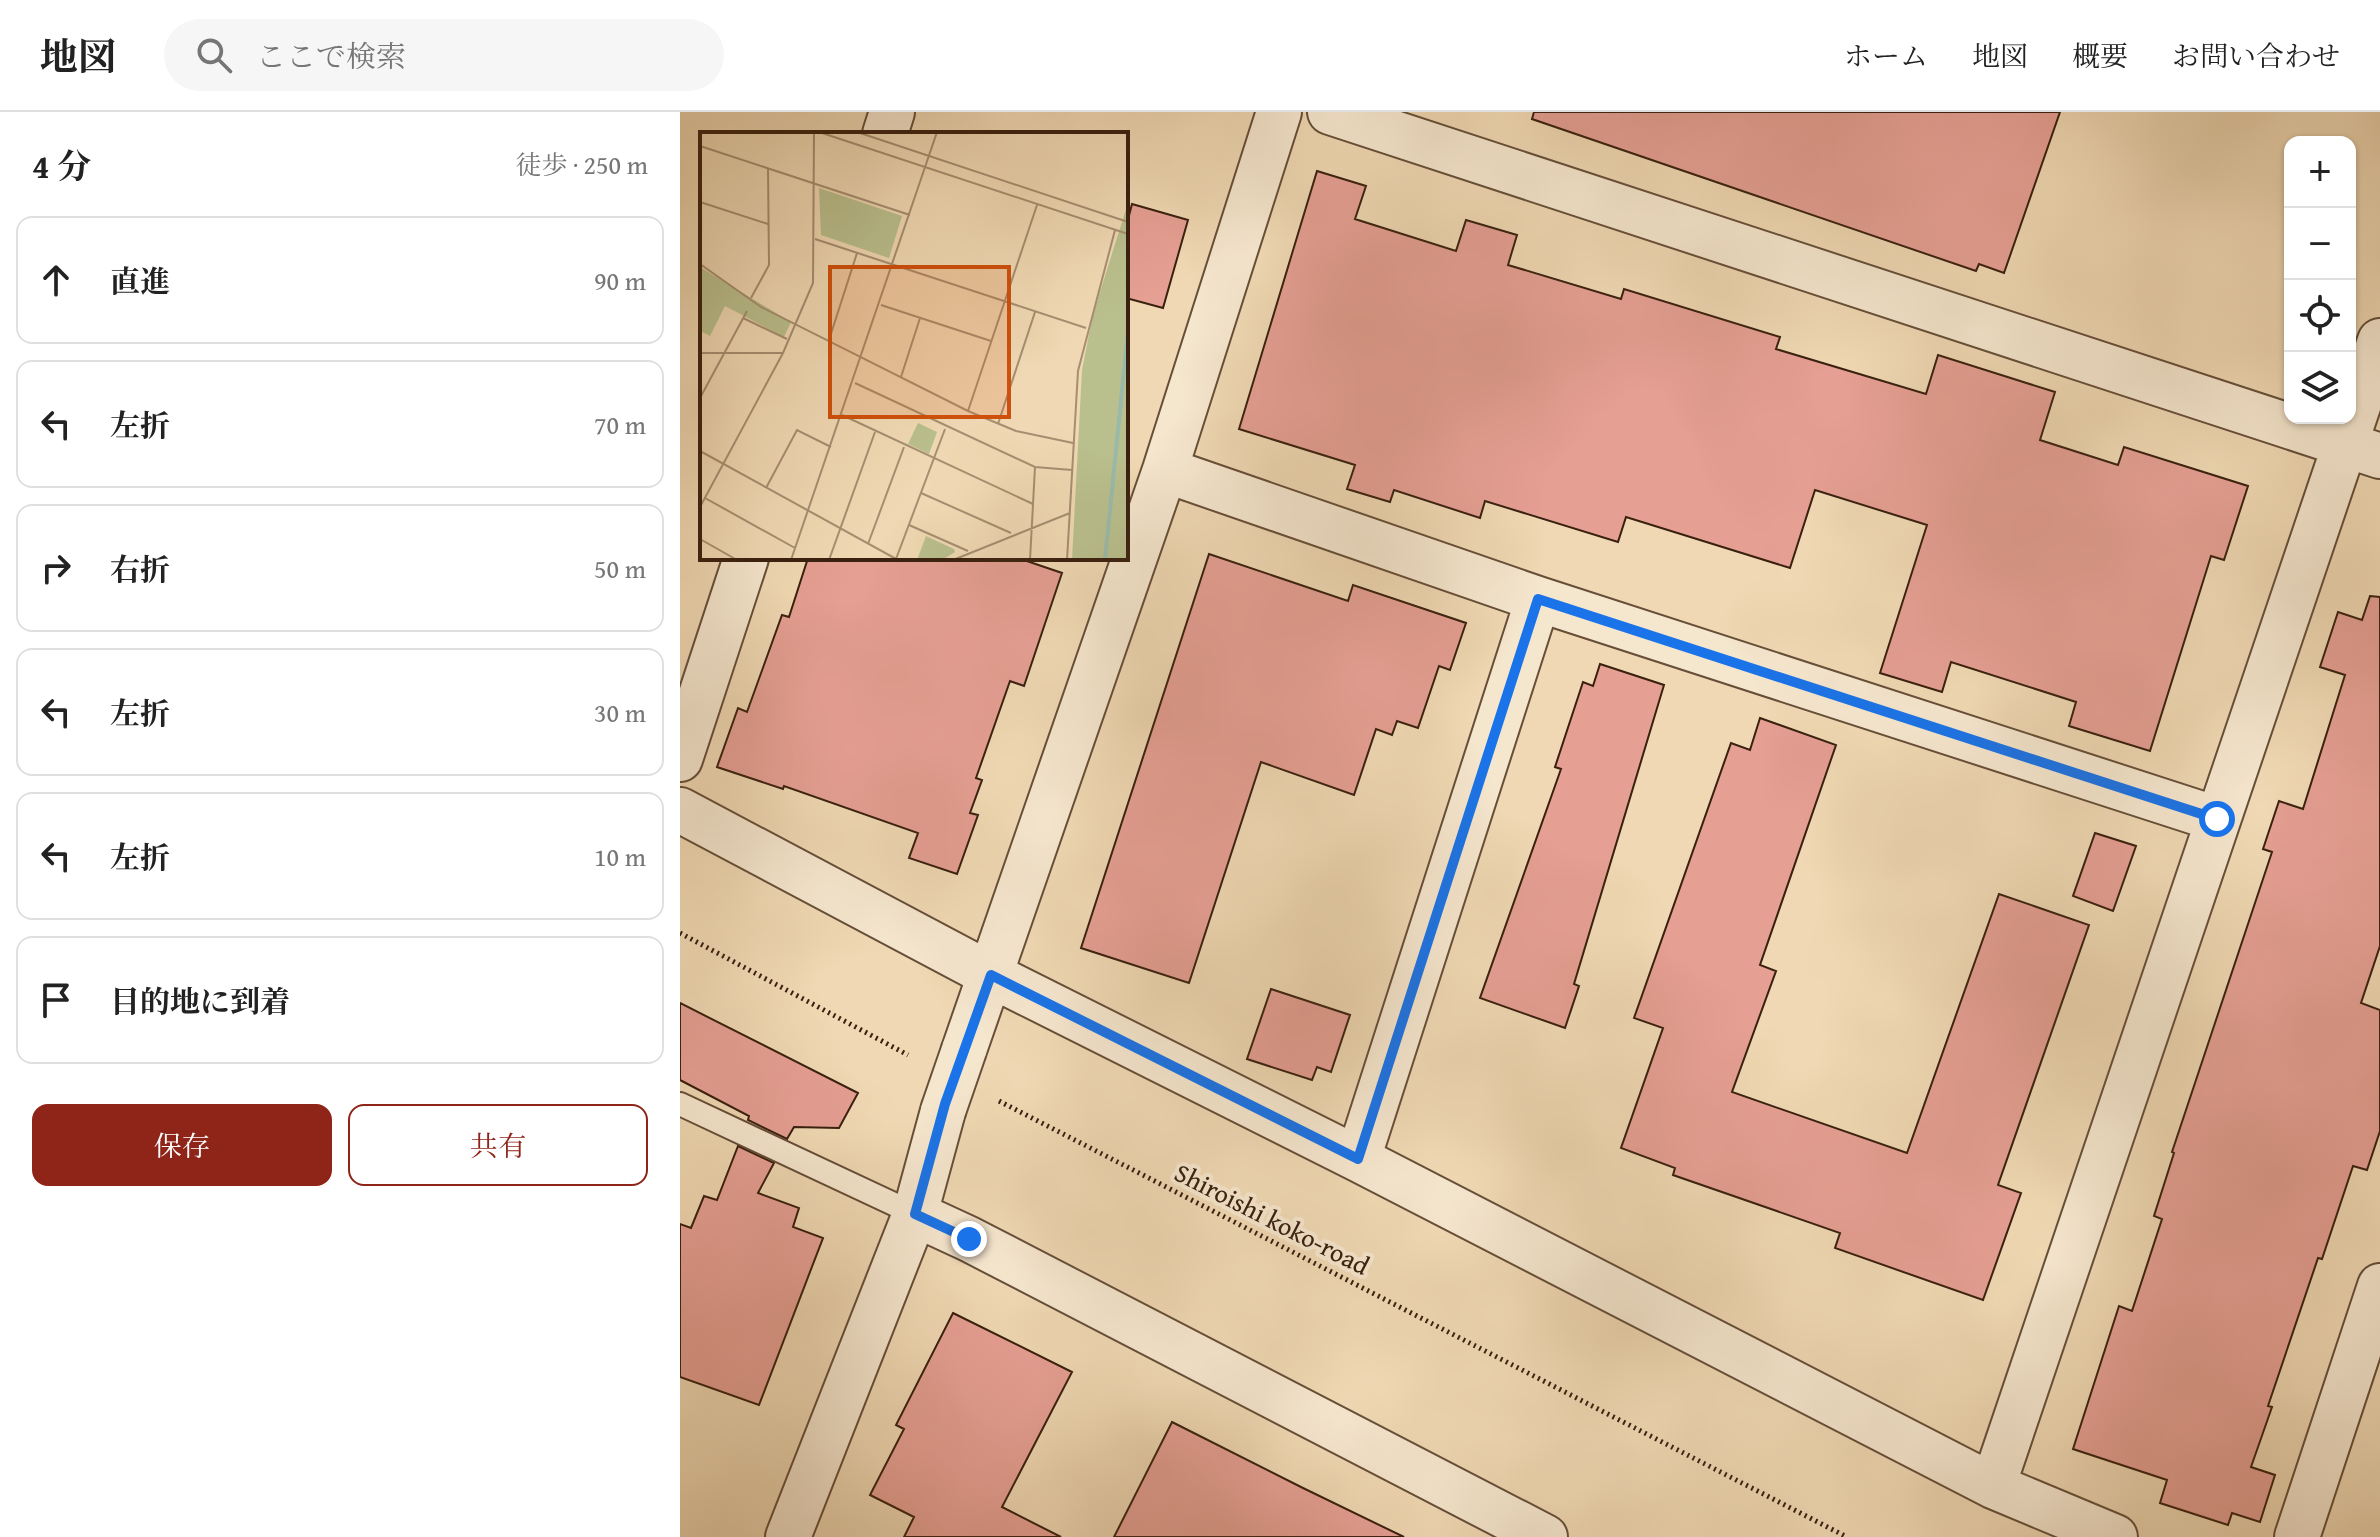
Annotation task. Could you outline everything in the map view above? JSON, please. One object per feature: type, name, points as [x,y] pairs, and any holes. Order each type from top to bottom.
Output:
[{"type":"street","points":[[886,132],[892,112]]},
{"type":"street","points":[[803,1531],[915,1214],[943,1111],[1165,470],[1279,112]]},
{"type":"street","points":[[1330,112],[2363,451]]},
{"type":"street","points":[[1993,1486],[2217,819],[2363,451],[2380,341]]},
{"type":"street","points":[[1165,470],[1538,599],[2217,819]]},
{"type":"street","points":[[680,759],[745,560]]},
{"type":"street","points":[[1358,1159],[1538,599]]},
{"type":"street","points":[[680,810],[991,975],[1358,1159],[1993,1486],[2115,1537]]},
{"type":"street","points":[[915,1214],[1545,1537]]},
{"type":"street","points":[[2297,1537],[2380,1286]]},
{"type":"lane","points":[[680,1104],[915,1214]]},
{"type":"path","points":[[680,933],[914,1057]]},
{"type":"path","name":"Shiroishi koko-road","points":[[992,1097],[1847,1537]]},
{"type":"building","points":[[1534,112],[2060,112],[2004,273],[1979,264],[1976,271],[1532,119]]},
{"type":"building","points":[[1317,171],[1366,186],[1355,219],[1456,251],[1466,220],[1517,235],[1508,265],[1621,299],[1624,289],[1780,337],[1776,349],[1926,394],[1938,355],[2055,392],[2040,440],[2118,465],[2124,447],[2248,486],[2224,560],[2211,556],[2150,751],[2069,726],[2076,702],[1951,662],[1942,692],[1880,673],[1927,525],[1815,490],[1790,568],[1626,517],[1618,542],[1485,501],[1480,518],[1394,490],[1390,502],[1347,489],[1355,465],[1239,429]]},
{"type":"building","points":[[1132,204],[1188,220],[1163,308],[1128,299],[1128,219]]},
{"type":"building","points":[[1209,554],[1348,601],[1353,585],[1466,623],[1450,670],[1439,666],[1418,728],[1397,721],[1392,735],[1376,729],[1354,795],[1261,762],[1189,983],[1081,948]]},
{"type":"building","points":[[807,560],[1024,560],[1062,573],[1024,686],[1010,681],[976,778],[982,780],[970,813],[978,815],[957,874],[909,858],[918,833],[784,786],[783,789],[717,767],[738,708],[747,712],[782,615],[789,617]]},
{"type":"building","points":[[2370,596],[2380,597],[2380,946],[2361,1003],[2380,1010],[2380,1131],[2367,1170],[2353,1166],[2268,1406],[2272,1407],[2251,1467],[2275,1475],[2260,1522],[2232,1513],[2228,1525],[2160,1503],[2167,1480],[2073,1449],[2119,1306],[2132,1311],[2162,1219],[2154,1216],[2172,1152],[2272,852],[2263,849],[2279,801],[2303,809],[2345,675],[2320,667],[2338,612],[2362,620]]},
{"type":"building","points":[[1600,664],[1664,685],[1574,984],[1579,986],[1565,1028],[1480,998],[1561,769],[1555,767],[1583,682],[1593,686]]},
{"type":"building","points":[[1760,718],[1836,745],[1760,965],[1776,971],[1732,1092],[1907,1153],[1999,894],[2089,925],[1998,1185],[2021,1193],[1983,1300],[1835,1248],[1840,1233],[1673,1175],[1675,1168],[1621,1148],[1663,1028],[1634,1018],[1731,743],[1750,750]]},
{"type":"building","points":[[2095,833],[2136,846],[2113,911],[2073,896]]},
{"type":"building","points":[[1271,989],[1350,1015],[1331,1072],[1317,1067],[1312,1080],[1247,1059]]},
{"type":"building","points":[[680,1003],[858,1093],[839,1128],[794,1127],[787,1139],[680,1080]]},
{"type":"building","points":[[738,1146],[774,1163],[758,1193],[799,1208],[793,1227],[823,1238],[759,1405],[680,1377],[680,1224],[691,1228],[704,1196],[717,1200]]},
{"type":"building","points":[[953,1313],[1072,1372],[1002,1507],[1061,1537],[904,1537],[914,1517],[870,1495],[904,1429],[896,1425]]},
{"type":"building","points":[[1172,1422],[1303,1488],[1404,1537],[1114,1537]]},
{"type":"route","points":[[969,1239],[915,1214],[945,1104],[991,975],[1358,1159],[1538,599],[2217,819]]}]
